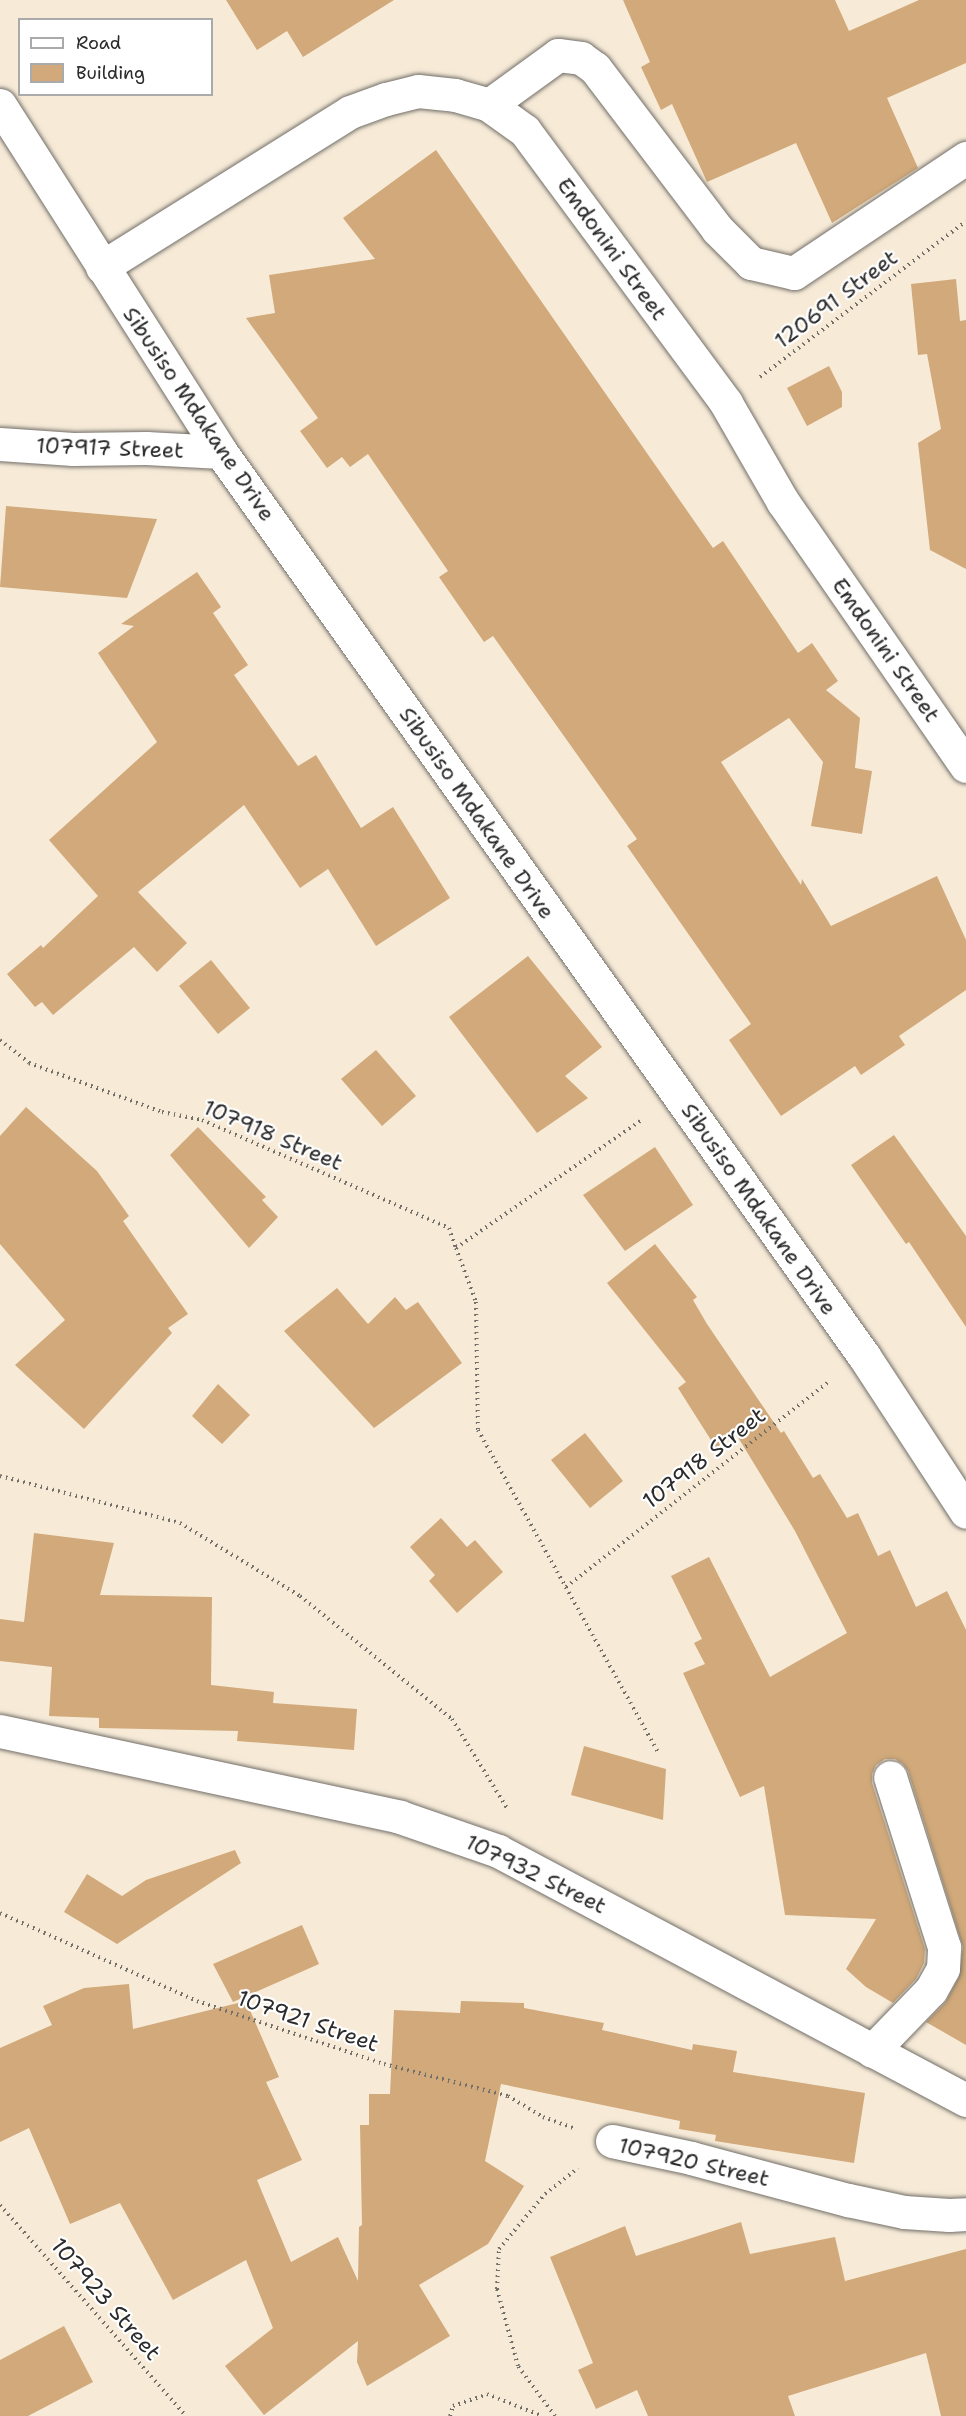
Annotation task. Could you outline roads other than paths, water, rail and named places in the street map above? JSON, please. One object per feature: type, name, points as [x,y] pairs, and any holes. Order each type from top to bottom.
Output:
[{"type":"street","points":[[489,105],[558,55],[580,58],[595,68],[717,229],[751,262],[794,273],[966,158]]},
{"type":"street","name":"Emdonini Street","points":[[102,267],[350,112],[418,91],[455,95],[489,105],[525,131],[726,403],[783,502],[966,766]]},
{"type":"street","name":"Sibusiso Mdakane Drive","points":[[0,105],[221,452],[864,1356],[966,1512]]},
{"type":"street","name":"107917 Street","points":[[0,444],[72,449],[146,448],[221,452]]},
{"type":"street","name":"107932 Street","points":[[0,1731],[400,1817],[489,1848],[549,1877],[966,2100]]},
{"type":"street","points":[[872,2051],[931,1990],[943,1968],[944,1947],[890,1777]]},
{"type":"street","name":"107920 Street","points":[[612,2141],[691,2158],[870,2205],[904,2212],[949,2216],[966,2214]]}]
